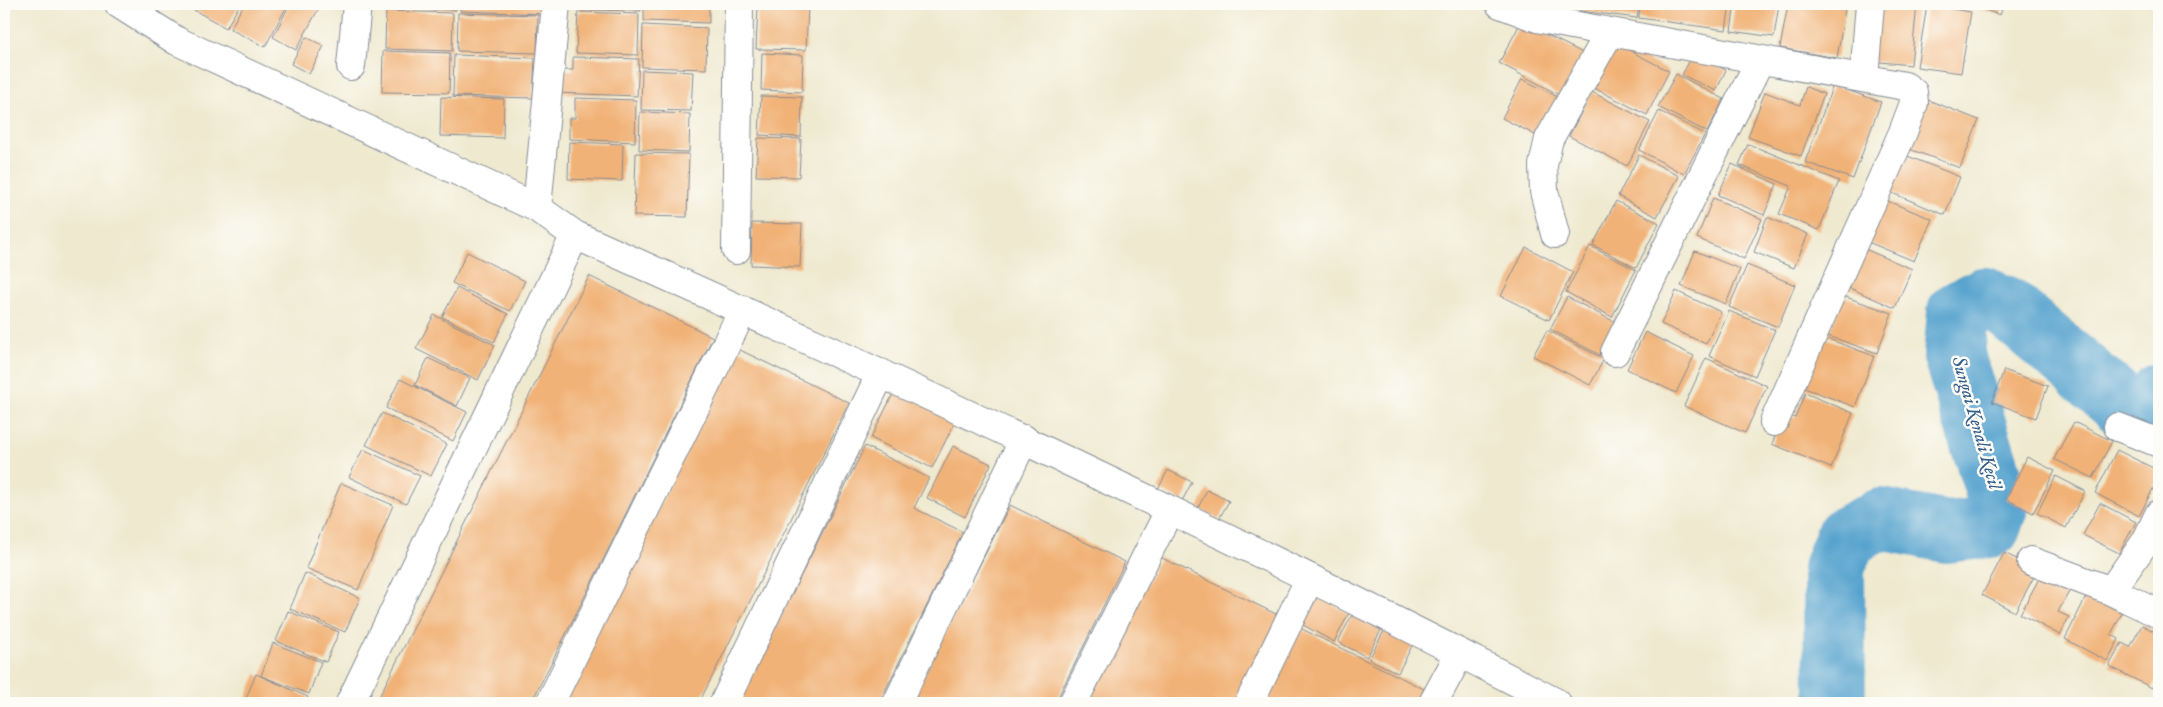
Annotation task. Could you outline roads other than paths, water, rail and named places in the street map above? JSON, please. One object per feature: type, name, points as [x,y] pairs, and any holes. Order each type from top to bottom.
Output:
[{"type":"street","points":[[119,4],[177,41],[537,208],[575,235],[1024,439],[1460,652],[1557,703]]},
{"type":"street","points":[[351,66],[357,4]]},
{"type":"street","points":[[537,208],[556,4]]},
{"type":"street","points":[[736,250],[739,4]]},
{"type":"street","points":[[1500,4],[1538,18],[1905,86],[1913,92],[1914,102],[1903,132],[1774,422]]},
{"type":"street","points":[[1864,78],[1870,4]]},
{"type":"street","points":[[1556,234],[1544,191],[1543,166],[1549,140],[1610,32]]},
{"type":"street","points":[[1615,352],[1760,60]]},
{"type":"street","points":[[350,703],[575,235]]},
{"type":"street","points":[[550,703],[743,310]]},
{"type":"street","points":[[724,703],[881,373]]},
{"type":"street","points":[[2118,428],[2159,444]]},
{"type":"street","points":[[897,703],[1024,439]]},
{"type":"street","points":[[1073,703],[1169,510]]},
{"type":"street","points":[[2111,591],[2146,540],[2159,514]]},
{"type":"street","points":[[2031,561],[2111,591],[2159,614]]},
{"type":"street","points":[[1249,703],[1310,578]]},
{"type":"street","points":[[1433,703],[1460,652]]},
{"type":"waterway","name":"Sungai Kenali Kecil","points":[[1835,703],[1834,568],[1846,537],[1881,519],[1947,532],[1990,527],[1999,501],[1954,356],[1958,312],[1984,298],[2006,307],[2122,405],[2139,411],[2156,407],[2159,394]]}]
